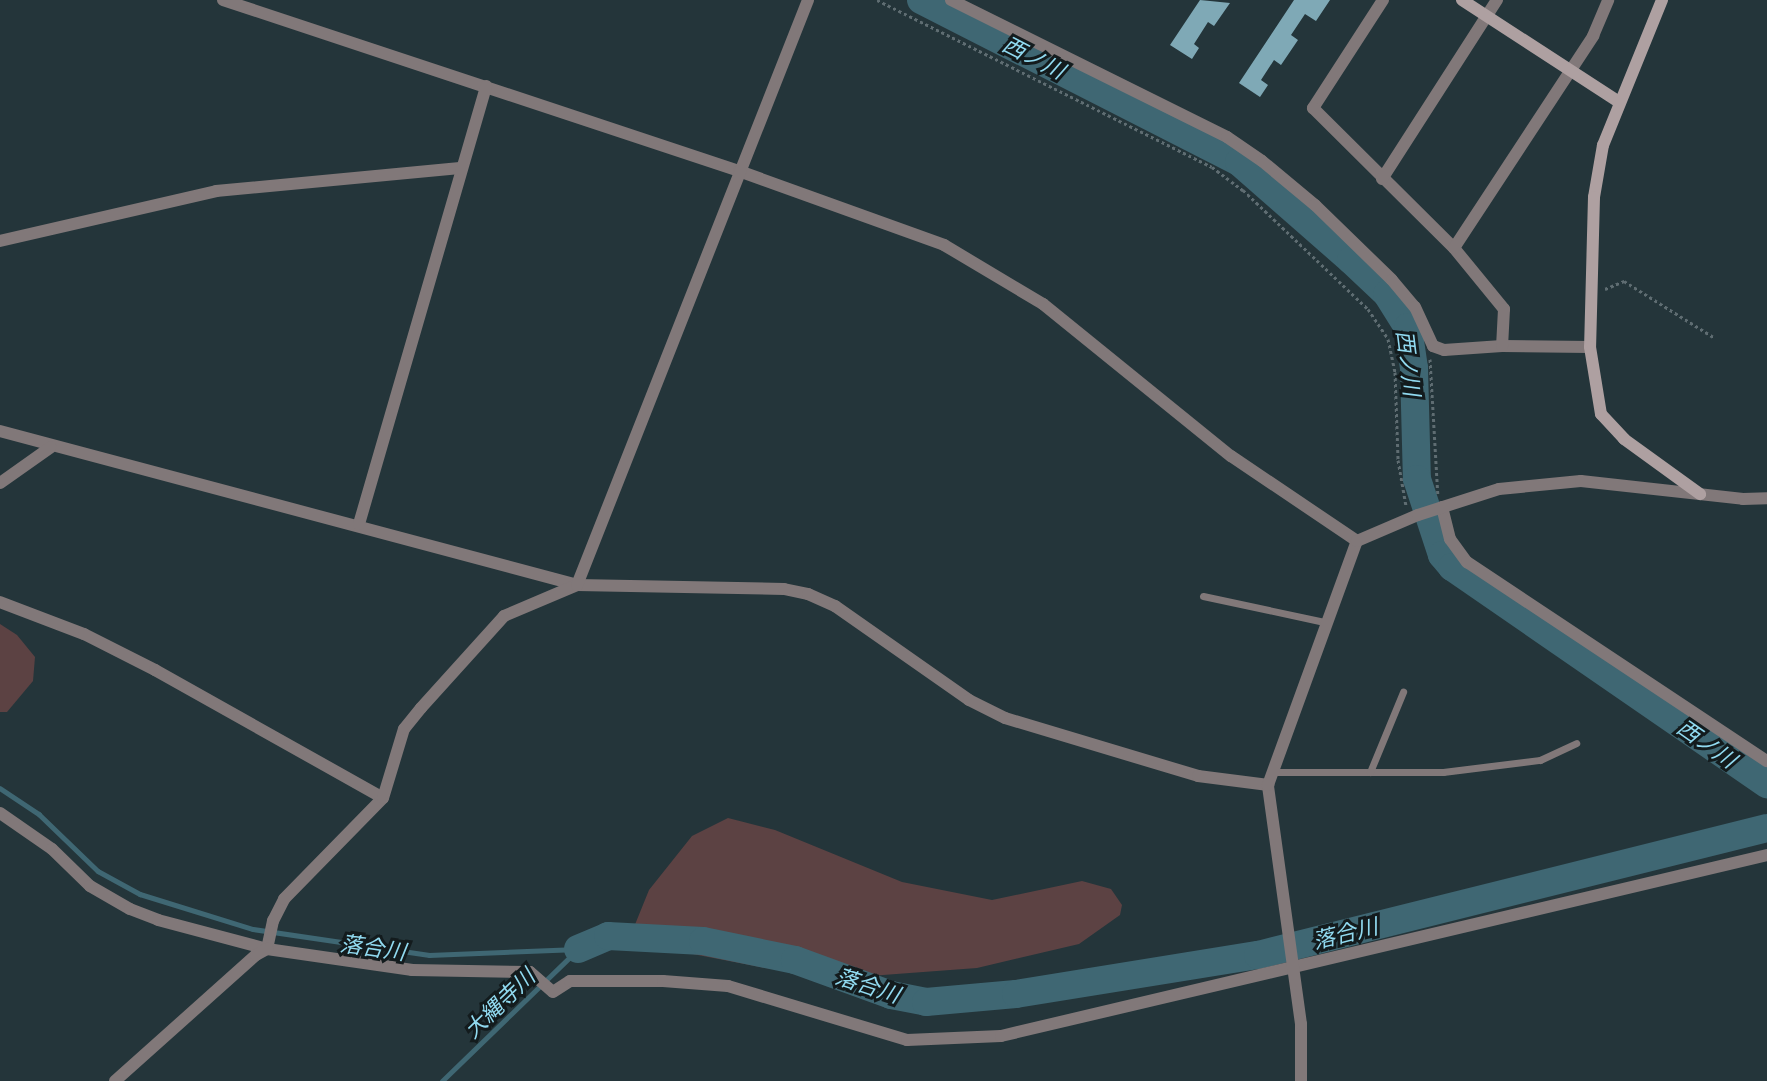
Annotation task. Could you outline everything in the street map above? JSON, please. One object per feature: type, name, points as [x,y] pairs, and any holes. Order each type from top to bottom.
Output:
[{"type":"street","points":[[224,0],[739,171],[944,245],[996,273],[1043,304],[1231,456],[1357,541]]},
{"type":"street","points":[[115,1081],[256,955],[267,949],[273,921],[284,899],[383,798],[404,729],[504,616],[577,585],[808,0]]},
{"type":"street","points":[[951,0],[1217,132],[1262,161],[1315,205],[1392,280],[1415,307],[1433,346],[1444,350],[1502,346],[1590,347]]},
{"type":"street","points":[[1383,0],[1313,108],[1454,248],[1504,309],[1502,346]]},
{"type":"street","points":[[1462,0],[1619,102]]},
{"type":"street","points":[[1382,179],[1497,0]]},
{"type":"street","points":[[1454,248],[1593,36],[1608,0]]},
{"type":"street","points":[[1662,0],[1603,145],[1594,197],[1590,347],[1601,414],[1624,439],[1700,494]]},
{"type":"street","points":[[359,524],[460,168],[486,86]]},
{"type":"street","points":[[0,241],[216,191],[460,168]]},
{"type":"street","points":[[0,431],[51,447],[359,524],[577,585],[784,589],[808,594],[835,606],[969,700],[1005,718],[1198,776],[1268,785]]},
{"type":"street","points":[[0,483],[51,447]]},
{"type":"street","points":[[1300,1081],[1301,1024],[1285,929],[1268,785],[1324,622],[1357,541],[1413,517],[1499,489],[1581,481],[1700,494],[1767,498]]},
{"type":"street","points":[[1437,509],[1450,539],[1467,562],[1767,761]]},
{"type":"street","points":[[0,602],[84,634],[155,670],[383,798]]},
{"type":"street","points":[[0,813],[52,849],[90,886],[130,909],[158,920],[267,949],[412,970],[536,974],[552,992],[570,981],[640,981],[728,986],[907,1040],[1001,1036],[1767,855]]},
{"type":"lane","points":[[1203,597],[1324,622]]},
{"type":"lane","points":[[1370,772],[1403,692]]},
{"type":"lane","points":[[1272,772],[1443,772],[1540,760],[1576,743]]},
{"type":"path","points":[[877,0],[1212,167],[1243,190],[1368,309],[1388,339],[1395,372],[1398,460],[1413,517]]},
{"type":"path","points":[[1590,296],[1624,281],[1715,338]]},
{"type":"path","points":[[1433,346],[1429,365],[1437,509]]},
{"type":"shaded area","points":[[0,624],[17,635],[35,657],[33,681],[7,712],[0,712]]},
{"type":"shaded area","points":[[728,818],[775,830],[902,882],[992,900],[1082,881],[1111,889],[1122,905],[1120,915],[1079,944],[977,968],[856,977],[765,968],[672,950],[634,927],[649,890],[692,836]]},
{"type":"building","points":[[1200,0],[1230,3],[1214,26],[1208,22],[1194,44],[1199,48],[1192,59],[1170,45]]},
{"type":"building","points":[[1294,0],[1330,0],[1316,21],[1305,14],[1291,35],[1298,40],[1281,65],[1274,60],[1261,80],[1268,85],[1260,97],[1239,83]]},
{"type":"waterway","name":"西ノ川","points":[[921,0],[1239,162],[1351,260],[1387,294],[1408,327],[1414,368],[1417,479],[1442,555],[1452,567],[1767,784]]},
{"type":"waterway","name":"落合川","points":[[0,788],[39,814],[98,871],[140,894],[253,929],[429,955],[578,949]]},
{"type":"waterway","name":"落合川","points":[[578,949],[608,936],[703,941],[795,960],[891,995],[926,1002],[1016,994],[1258,955],[1767,828]]},
{"type":"waterway","name":"大縄寺川","points":[[442,1081],[578,949]]}]
